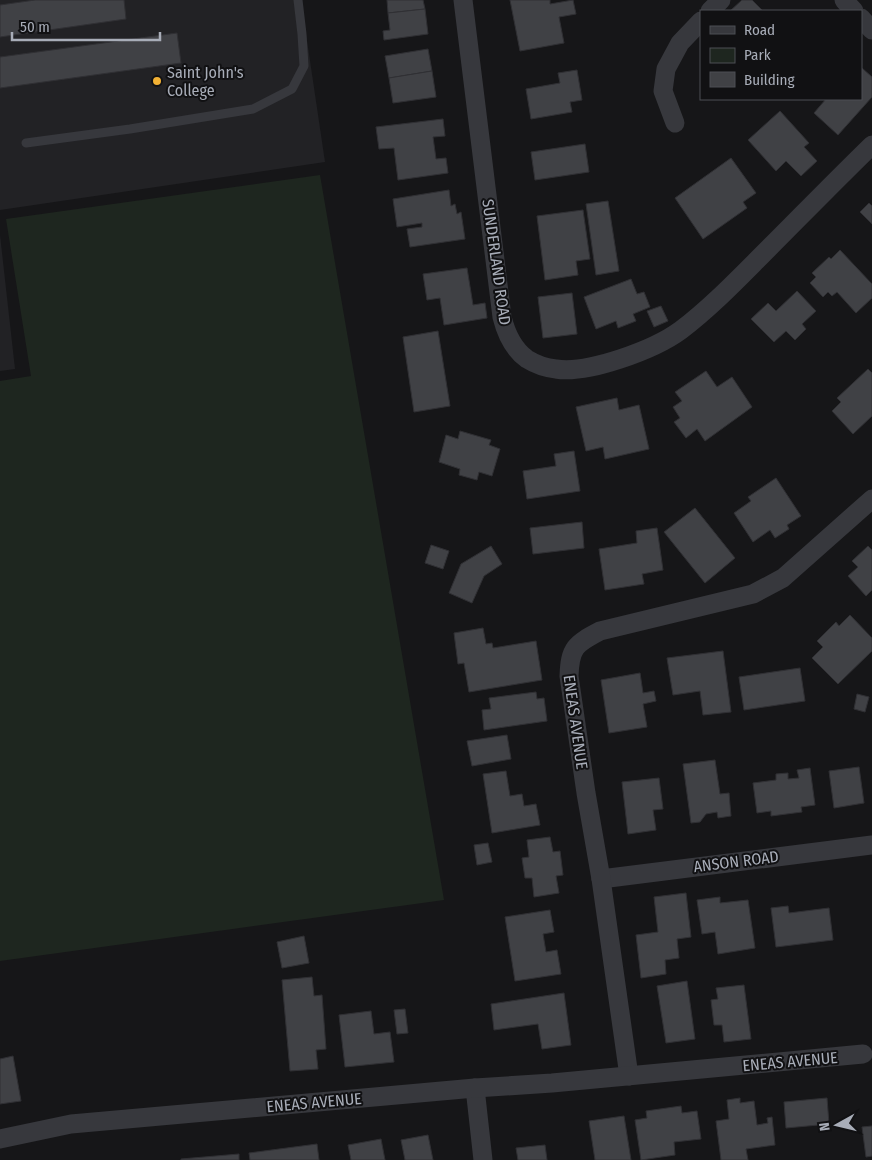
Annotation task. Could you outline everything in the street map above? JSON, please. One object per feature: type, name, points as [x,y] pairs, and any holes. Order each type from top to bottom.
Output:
[{"type":"street","name":"SUNDERLAND ROAD","points":[[462,0],[502,317],[506,331],[514,346],[526,358],[539,365],[556,370],[576,369],[601,364],[624,358],[654,346],[679,332],[737,280],[872,145]]},
{"type":"street","points":[[711,10],[721,0]]},
{"type":"street","points":[[844,0],[853,10]]},
{"type":"street","points":[[862,19],[872,30]]},
{"type":"street","points":[[675,123],[663,91],[666,69],[680,43],[700,22]]},
{"type":"street","name":"ENEAS AVENUE","points":[[629,1076],[601,879],[569,676],[570,658],[580,642],[600,631],[753,594],[783,578],[872,499]]},
{"type":"street","name":"ANSON ROAD","points":[[601,879],[872,845]]},
{"type":"street","name":"ENEAS AVENUE","points":[[0,1139],[71,1124],[862,1054]]},
{"type":"street","points":[[475,1088],[483,1160]]},
{"type":"lane","points":[[26,143],[130,129],[253,109],[292,89],[304,66],[298,0]]},
{"type":"shaded area","name":"Saint John's College","points":[[0,0],[301,0],[325,162],[0,210]]},
{"type":"shaded area","points":[[0,235],[15,369],[0,371]]},
{"type":"green space","points":[[320,175],[444,900],[0,961],[0,381],[31,376],[6,219]]},
{"type":"building","points":[[35,0],[124,0],[126,19],[0,37],[0,5]]},
{"type":"building","points":[[387,0],[423,0],[425,9],[388,13]]},
{"type":"building","points":[[510,0],[550,0],[550,4],[573,0],[576,14],[559,17],[564,43],[520,51]]},
{"type":"building","points":[[742,0],[752,0],[762,10],[731,10]]},
{"type":"building","points":[[425,9],[428,34],[384,40],[383,31],[390,30],[388,13]]},
{"type":"building","points":[[177,33],[181,63],[0,88],[0,57]]},
{"type":"building","points":[[428,49],[432,71],[389,78],[385,56]]},
{"type":"building","points":[[862,68],[872,77],[872,97],[838,135],[814,113],[825,100],[862,100]]},
{"type":"building","points":[[577,70],[582,100],[570,102],[572,112],[531,119],[526,89],[560,83],[558,73]]},
{"type":"building","points":[[432,71],[436,97],[393,103],[389,78]]},
{"type":"building","points":[[780,111],[809,143],[804,147],[817,161],[801,176],[786,161],[776,171],[748,140]]},
{"type":"building","points":[[443,119],[445,136],[433,137],[436,159],[446,158],[448,173],[398,180],[394,148],[379,149],[376,127]]},
{"type":"building","points":[[585,144],[589,172],[535,180],[531,152]]},
{"type":"building","points":[[731,158],[756,193],[743,202],[747,208],[703,239],[675,198]]},
{"type":"building","points":[[449,190],[451,206],[455,204],[457,214],[461,212],[465,239],[410,247],[407,229],[422,227],[422,223],[397,227],[393,199]]},
{"type":"building","points":[[608,201],[619,271],[596,275],[586,204]]},
{"type":"building","points":[[869,203],[872,206],[872,224],[860,212]]},
{"type":"building","points":[[583,210],[590,259],[576,261],[578,275],[545,280],[537,216]]},
{"type":"building","points":[[840,250],[872,284],[872,298],[856,313],[837,292],[832,296],[828,292],[823,297],[810,283],[816,277],[812,273],[829,257],[831,259]]},
{"type":"building","points":[[467,268],[473,305],[485,303],[487,318],[444,325],[440,298],[427,300],[423,274]]},
{"type":"building","points":[[631,279],[637,294],[644,292],[650,307],[633,314],[636,321],[618,328],[616,321],[596,329],[584,297]]},
{"type":"building","points":[[797,291],[816,311],[802,324],[806,329],[795,340],[786,331],[774,342],[751,319],[768,303],[776,311]]},
{"type":"building","points":[[572,293],[577,334],[543,338],[538,297]]},
{"type":"building","points":[[661,306],[668,321],[654,327],[647,311]]},
{"type":"building","points":[[438,331],[450,406],[414,412],[403,337]]},
{"type":"building","points":[[868,369],[872,373],[872,416],[853,434],[832,411],[841,402],[837,398]]},
{"type":"building","points":[[706,371],[717,387],[732,377],[752,407],[705,441],[697,429],[686,438],[674,422],[680,418],[673,407],[682,401],[675,392]]},
{"type":"building","points":[[617,398],[619,410],[639,405],[649,449],[605,459],[603,447],[586,451],[576,407]]},
{"type":"building","points":[[460,431],[491,440],[489,445],[500,449],[492,476],[479,472],[477,480],[459,475],[460,469],[439,462],[446,435],[458,439]]},
{"type":"building","points":[[574,451],[580,491],[527,499],[523,471],[556,466],[554,454]]},
{"type":"building","points":[[776,478],[801,516],[787,525],[789,529],[775,538],[770,530],[753,542],[734,513],[751,501],[748,497]]},
{"type":"building","points":[[695,508],[735,558],[705,583],[664,532]]},
{"type":"building","points":[[582,522],[584,548],[533,554],[530,528]]},
{"type":"building","points":[[657,528],[663,570],[642,574],[644,584],[605,590],[599,549],[637,543],[636,531]]},
{"type":"building","points":[[431,545],[449,551],[443,569],[425,563]]},
{"type":"building","points":[[491,546],[502,564],[484,576],[472,603],[449,593],[461,564]]},
{"type":"building","points":[[868,546],[872,550],[872,590],[866,596],[848,576],[858,567],[852,561]]},
{"type":"building","points":[[850,615],[872,638],[872,651],[838,684],[812,658],[823,647],[817,641],[836,622],[839,626]]},
{"type":"building","points":[[483,628],[486,644],[492,643],[493,648],[536,641],[542,680],[469,692],[464,663],[458,664],[454,633]]},
{"type":"building","points":[[723,651],[731,712],[703,715],[700,691],[673,695],[667,658]]},
{"type":"building","points":[[800,668],[805,701],[744,710],[739,677]]},
{"type":"building","points":[[640,673],[643,693],[654,691],[656,701],[643,704],[647,727],[609,733],[601,680]]},
{"type":"building","points":[[536,692],[537,699],[544,698],[547,721],[484,730],[482,710],[491,709],[489,698]]},
{"type":"building","points":[[857,694],[869,697],[865,712],[854,709]]},
{"type":"building","points":[[507,735],[511,759],[472,766],[467,741]]},
{"type":"building","points":[[715,760],[720,794],[729,793],[731,816],[718,818],[717,812],[706,814],[700,822],[691,823],[683,764]]},
{"type":"building","points":[[859,767],[864,803],[834,808],[829,771]]},
{"type":"building","points":[[810,768],[815,805],[801,807],[802,812],[771,816],[771,811],[757,813],[753,783],[776,780],[776,774],[788,773],[788,779],[799,778],[797,770]]},
{"type":"building","points":[[506,771],[510,796],[522,794],[524,806],[536,804],[540,825],[492,833],[483,774]]},
{"type":"building","points":[[659,778],[663,809],[653,810],[656,830],[628,834],[622,782]]},
{"type":"building","points":[[550,837],[553,852],[560,851],[563,875],[556,876],[559,893],[534,897],[532,878],[525,878],[522,858],[529,857],[527,840]]},
{"type":"building","points":[[488,843],[492,862],[477,865],[474,845]]},
{"type":"building","points":[[686,893],[691,937],[677,939],[679,958],[665,960],[666,974],[641,978],[636,935],[658,932],[654,897]]},
{"type":"building","points":[[720,897],[720,903],[748,900],[755,948],[718,954],[715,932],[702,934],[697,900]]},
{"type":"building","points":[[788,906],[789,913],[829,908],[833,940],[776,947],[771,908]]},
{"type":"building","points":[[550,910],[554,932],[543,934],[546,952],[557,950],[561,974],[515,981],[505,917]]},
{"type":"building","points":[[304,936],[309,963],[282,968],[277,942]]},
{"type":"building","points":[[312,977],[314,996],[322,995],[326,1049],[316,1050],[318,1069],[290,1071],[282,980]]},
{"type":"building","points":[[687,981],[695,1039],[666,1043],[657,986]]},
{"type":"building","points":[[744,985],[751,1039],[724,1042],[722,1025],[714,1025],[711,1000],[718,999],[716,988]]},
{"type":"building","points":[[564,993],[571,1045],[542,1049],[538,1024],[494,1030],[491,1004]]},
{"type":"building","points":[[405,1009],[408,1033],[397,1034],[394,1010]]},
{"type":"building","points":[[371,1011],[374,1034],[390,1032],[394,1062],[345,1067],[339,1015]]},
{"type":"building","points":[[13,1056],[21,1101],[0,1104],[0,1059]]},
{"type":"building","points":[[740,1098],[740,1103],[754,1101],[757,1125],[768,1123],[767,1118],[772,1117],[775,1145],[746,1149],[748,1160],[721,1160],[716,1121],[729,1119],[727,1100]]},
{"type":"building","points":[[827,1098],[829,1124],[786,1128],[784,1102]]},
{"type":"building","points":[[681,1106],[682,1113],[697,1111],[701,1139],[674,1142],[675,1155],[641,1160],[635,1120],[647,1118],[646,1111]]},
{"type":"building","points":[[624,1116],[631,1160],[595,1160],[589,1121]]},
{"type":"building","points":[[872,1126],[872,1156],[866,1157],[862,1127]]},
{"type":"building","points":[[428,1135],[433,1160],[405,1160],[401,1140]]},
{"type":"building","points":[[381,1139],[385,1160],[351,1160],[348,1145]]},
{"type":"building","points":[[317,1144],[319,1160],[250,1160],[249,1153]]},
{"type":"building","points":[[545,1145],[547,1160],[518,1160],[516,1148]]},
{"type":"building","points":[[239,1154],[239,1160],[181,1160],[181,1159]]},
{"type":"place","name":"Saint John's College","points":[[157,81]]}]
